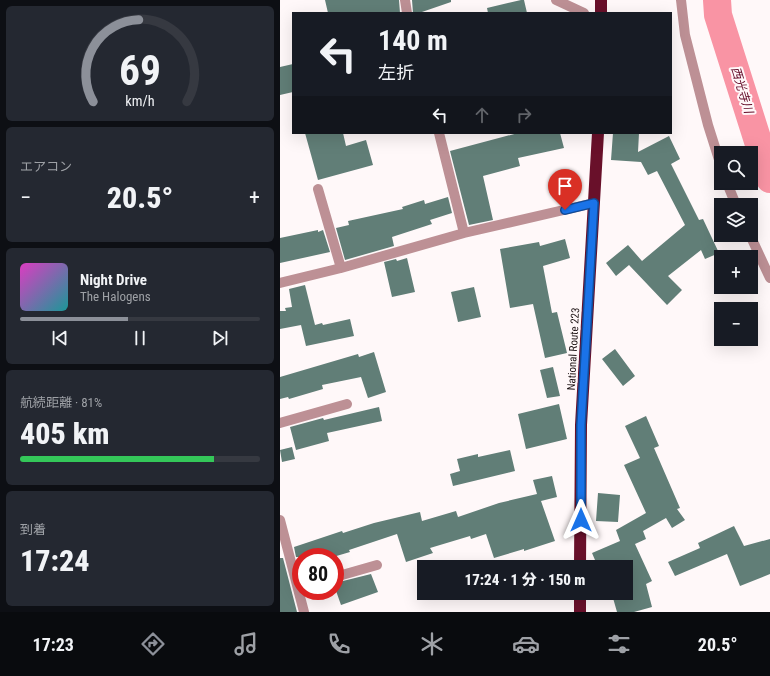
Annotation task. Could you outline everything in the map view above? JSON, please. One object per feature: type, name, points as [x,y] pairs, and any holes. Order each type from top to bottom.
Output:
[{"type":"highway","points":[[601,0],[601,12]]},
{"type":"highway","name":"National Route 223","points":[[580,560],[581,425],[598,134]]},
{"type":"highway","points":[[580,600],[580,612]]},
{"type":"street","points":[[405,0],[407,12]]},
{"type":"street","points":[[556,0],[582,12]]},
{"type":"street","points":[[681,0],[685,35],[715,146]]},
{"type":"street","points":[[439,134],[464,233]]},
{"type":"street","points":[[318,189],[341,268]]},
{"type":"street","points":[[280,283],[341,268],[464,233],[594,203]]},
{"type":"street","points":[[753,242],[770,278]]},
{"type":"street","points":[[280,423],[347,404]]},
{"type":"street","points":[[280,520],[292,563]]},
{"type":"street","points":[[344,574],[377,565]]},
{"type":"street","points":[[302,600],[304,612]]},
{"type":"building","points":[[325,0],[399,0],[400,12],[328,12]]},
{"type":"building","points":[[412,0],[451,0],[451,2],[422,12],[413,12]]},
{"type":"building","points":[[524,0],[527,12],[488,12],[487,8]]},
{"type":"building","points":[[292,64],[292,92],[280,95],[280,67]]},
{"type":"building","points":[[305,134],[343,134],[346,146],[366,140],[373,165],[318,180]]},
{"type":"building","points":[[514,134],[560,134],[564,148],[518,158],[520,166],[483,176],[493,220],[469,225],[450,151]]},
{"type":"building","points":[[613,134],[639,134],[638,152],[669,136],[680,159],[671,164],[699,220],[703,219],[718,250],[714,250],[714,255],[705,259],[701,250],[668,276],[682,290],[667,305],[629,265],[616,276],[606,263],[628,245],[642,261],[685,225],[657,171],[648,175],[641,162],[611,160]]},
{"type":"building","points":[[448,197],[452,213],[430,220],[432,224],[392,237],[394,246],[345,260],[336,228],[349,225],[348,221],[403,209],[402,207],[424,200],[425,204]]},
{"type":"building","points":[[318,230],[318,232],[323,230],[330,252],[280,263],[280,238]]},
{"type":"building","points":[[565,239],[570,258],[543,266],[552,313],[557,312],[567,353],[545,358],[533,304],[510,308],[500,249],[539,242],[540,246]]},
{"type":"building","points":[[407,258],[415,292],[392,297],[384,262],[396,259],[397,261]]},
{"type":"building","points":[[305,285],[315,325],[322,323],[323,325],[350,319],[354,336],[306,346],[301,325],[280,329],[280,311],[286,311],[285,308],[292,307],[289,289]]},
{"type":"building","points":[[474,287],[481,317],[458,322],[451,292]]},
{"type":"building","points":[[615,349],[635,376],[623,386],[602,359]]},
{"type":"building","points":[[374,352],[386,392],[368,398],[361,377],[322,385],[323,389],[289,399],[288,397],[280,399],[280,377],[358,354],[359,357]]},
{"type":"building","points":[[553,367],[560,396],[547,398],[540,370]]},
{"type":"building","points":[[559,404],[567,439],[526,449],[518,414]]},
{"type":"building","points":[[379,407],[382,421],[327,433],[329,441],[296,450],[290,427],[323,418],[324,420]]},
{"type":"building","points":[[646,416],[659,446],[654,448],[680,508],[677,509],[685,520],[672,528],[666,518],[643,531],[646,539],[635,544],[652,581],[646,584],[652,607],[634,612],[617,612],[614,600],[633,600],[633,560],[595,560],[592,553],[620,541],[616,530],[646,513],[624,465],[640,458],[625,426]]},
{"type":"building","points":[[292,447],[295,459],[282,462],[280,450]]},
{"type":"building","points":[[510,450],[515,471],[453,486],[450,474],[460,471],[457,459],[478,454],[478,457]]},
{"type":"building","points":[[552,476],[557,497],[541,501],[555,541],[524,551],[524,549],[494,558],[486,534],[471,539],[470,536],[430,548],[433,553],[406,562],[397,534],[349,550],[350,552],[344,554],[344,548],[294,548],[342,531],[343,533],[374,523],[420,512],[422,521],[456,511],[458,517],[499,503],[537,494],[533,480]]},
{"type":"building","points":[[598,493],[620,495],[618,522],[596,521]]},
{"type":"building","points":[[734,526],[744,546],[770,539],[770,574],[740,586],[727,554],[675,576],[668,562],[700,548],[698,543]]},
{"type":"building","points":[[280,558],[283,558],[292,593],[292,600],[294,600],[297,612],[280,612]]},
{"type":"building","points":[[371,574],[378,592],[341,605],[339,600],[344,600],[344,581]]},
{"type":"waterway","name":"西光寺川","points":[[717,0],[718,15],[770,179]]},
{"type":"route","points":[[565,210],[594,203],[581,425],[581,520]]}]
